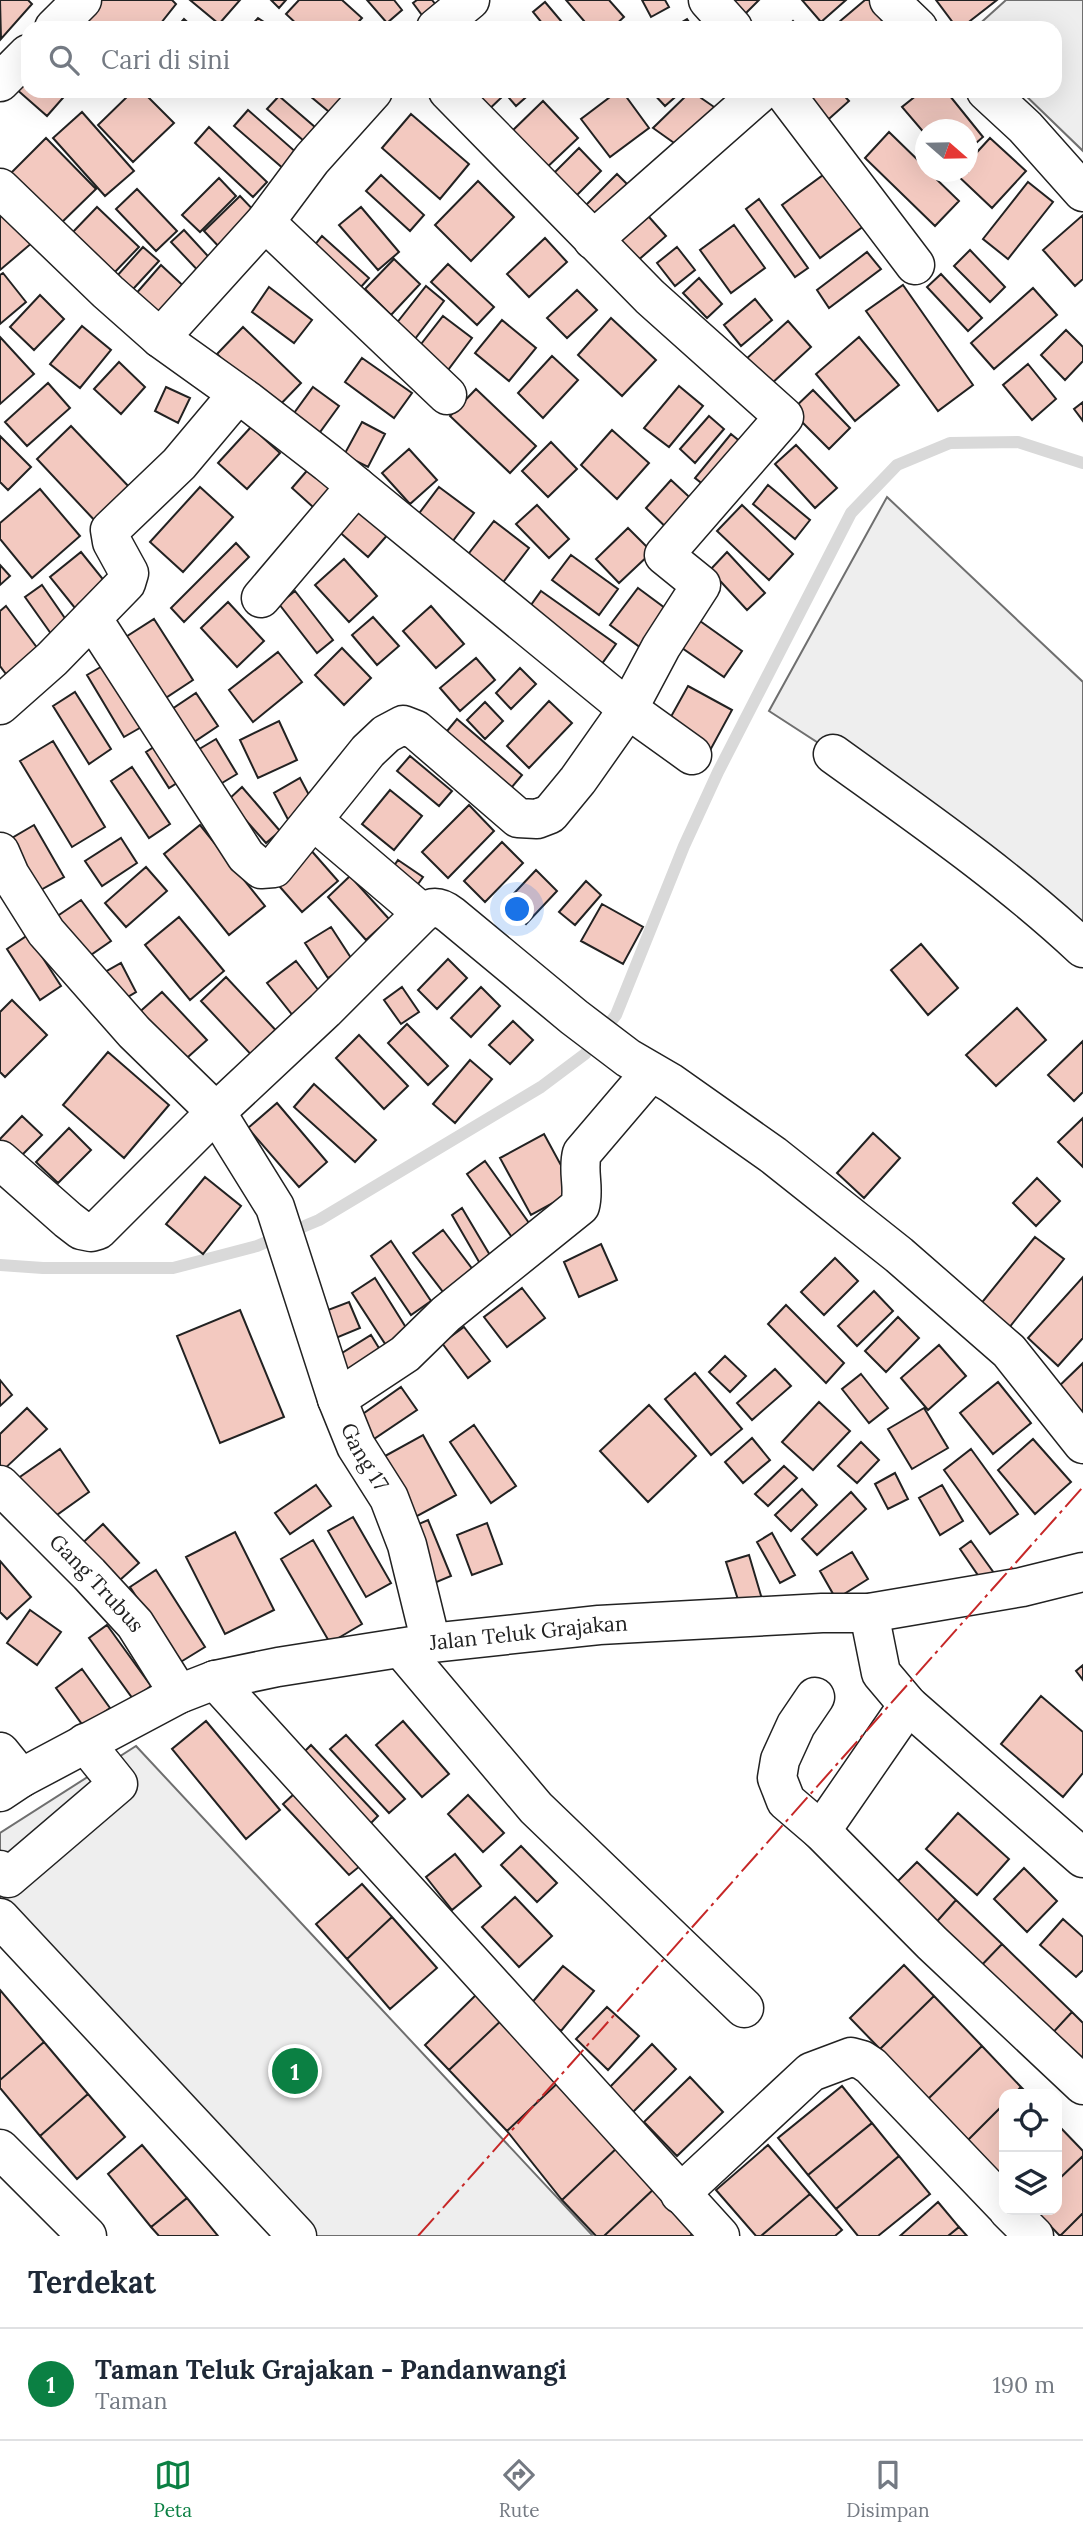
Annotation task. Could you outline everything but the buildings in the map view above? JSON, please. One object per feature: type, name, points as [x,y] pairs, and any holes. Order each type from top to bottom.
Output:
[{"type":"street","points":[[61,21],[82,0]]},
{"type":"street","points":[[444,21],[470,0]]},
{"type":"street","points":[[708,0],[727,21]]},
{"type":"street","points":[[889,0],[911,21]]},
{"type":"street","points":[[0,82],[21,61]]},
{"type":"street","points":[[160,338],[265,222],[312,159],[367,98]]},
{"type":"street","points":[[92,618],[246,856],[261,869],[274,868],[368,751],[386,734],[403,725],[416,730],[519,818],[537,819],[550,814],[571,789],[628,709],[661,647],[701,585],[664,555],[784,417],[650,297],[455,98]]},
{"type":"street","points":[[593,240],[754,98]]},
{"type":"street","points":[[788,98],[915,265]]},
{"type":"street","points":[[994,98],[1025,127],[1083,192]]},
{"type":"street","points":[[0,188],[160,338],[356,486],[628,709],[692,755]]},
{"type":"street","points":[[265,222],[447,395]]},
{"type":"street","points":[[0,705],[52,659],[129,579],[129,573],[110,537],[114,524],[179,464],[237,395]]},
{"type":"street","points":[[261,598],[356,486]]},
{"type":"street","points":[[833,754],[999,875],[1083,948]]},
{"type":"street","points":[[314,821],[422,913]]},
{"type":"street","name":"Gang 17","points":[[0,852],[10,875],[46,932],[134,1032],[216,1112],[275,1207],[337,1399],[356,1446],[389,1498],[402,1533],[416,1645]]},
{"type":"street","points":[[0,1160],[81,1230],[98,1230],[422,913],[431,907],[445,910],[574,1017],[639,1065],[671,1083],[773,1155],[899,1255],[1009,1351],[1083,1444]]},
{"type":"street","points":[[337,1399],[405,1354],[446,1314],[580,1206],[583,1196],[579,1164],[582,1153],[639,1065]]},
{"type":"street","name":"Gang Trubus","points":[[0,1485],[135,1624],[179,1694]]},
{"type":"street","name":"Jalan Teluk Grajakan","points":[[7,1774],[85,1743],[179,1694],[215,1680],[278,1667],[416,1645],[599,1625],[822,1612],[869,1613],[1022,1587],[1083,1572]]},
{"type":"street","points":[[869,1613],[881,1673],[908,1704],[1083,1858]]},
{"type":"street","points":[[416,1645],[536,1808],[744,2008]]},
{"type":"street","points":[[215,1680],[720,2236]]},
{"type":"street","points":[[816,1697],[787,1743],[777,1778],[786,1801],[821,1831],[932,1943],[1083,2085]]},
{"type":"street","points":[[821,1831],[908,1704]]},
{"type":"street","points":[[0,1870],[8,1878],[118,1784],[85,1743]]},
{"type":"street","points":[[0,1918],[297,2236]]},
{"type":"street","points":[[680,2194],[811,2072],[851,2057],[871,2066],[999,2200]]},
{"type":"street","points":[[0,2149],[87,2236]]},
{"type":"street","points":[[1014,2215],[1034,2236]]},
{"type":"shaded area","points":[[1006,0],[1083,0],[1083,151],[1028,98],[1062,98],[1062,21],[983,21]]},
{"type":"shaded area","points":[[887,497],[1083,682],[1083,926],[1050,893],[769,711]]},
{"type":"shaded area","points":[[136,1746],[593,2236],[301,2236],[0,1907],[0,1833]]},
{"type":"waterway","points":[[0,1265],[43,1268],[173,1268],[257,1246],[319,1220],[541,1087],[585,1054],[616,1015],[684,846],[718,772],[851,513],[897,465],[950,443],[1018,442],[1083,463]]},
{"type":"power","points":[[418,2236],[1083,1487]]},
{"type":"place","name":"Taman Teluk Grajakan - Pandanwangi","points":[[295,2071]]}]
